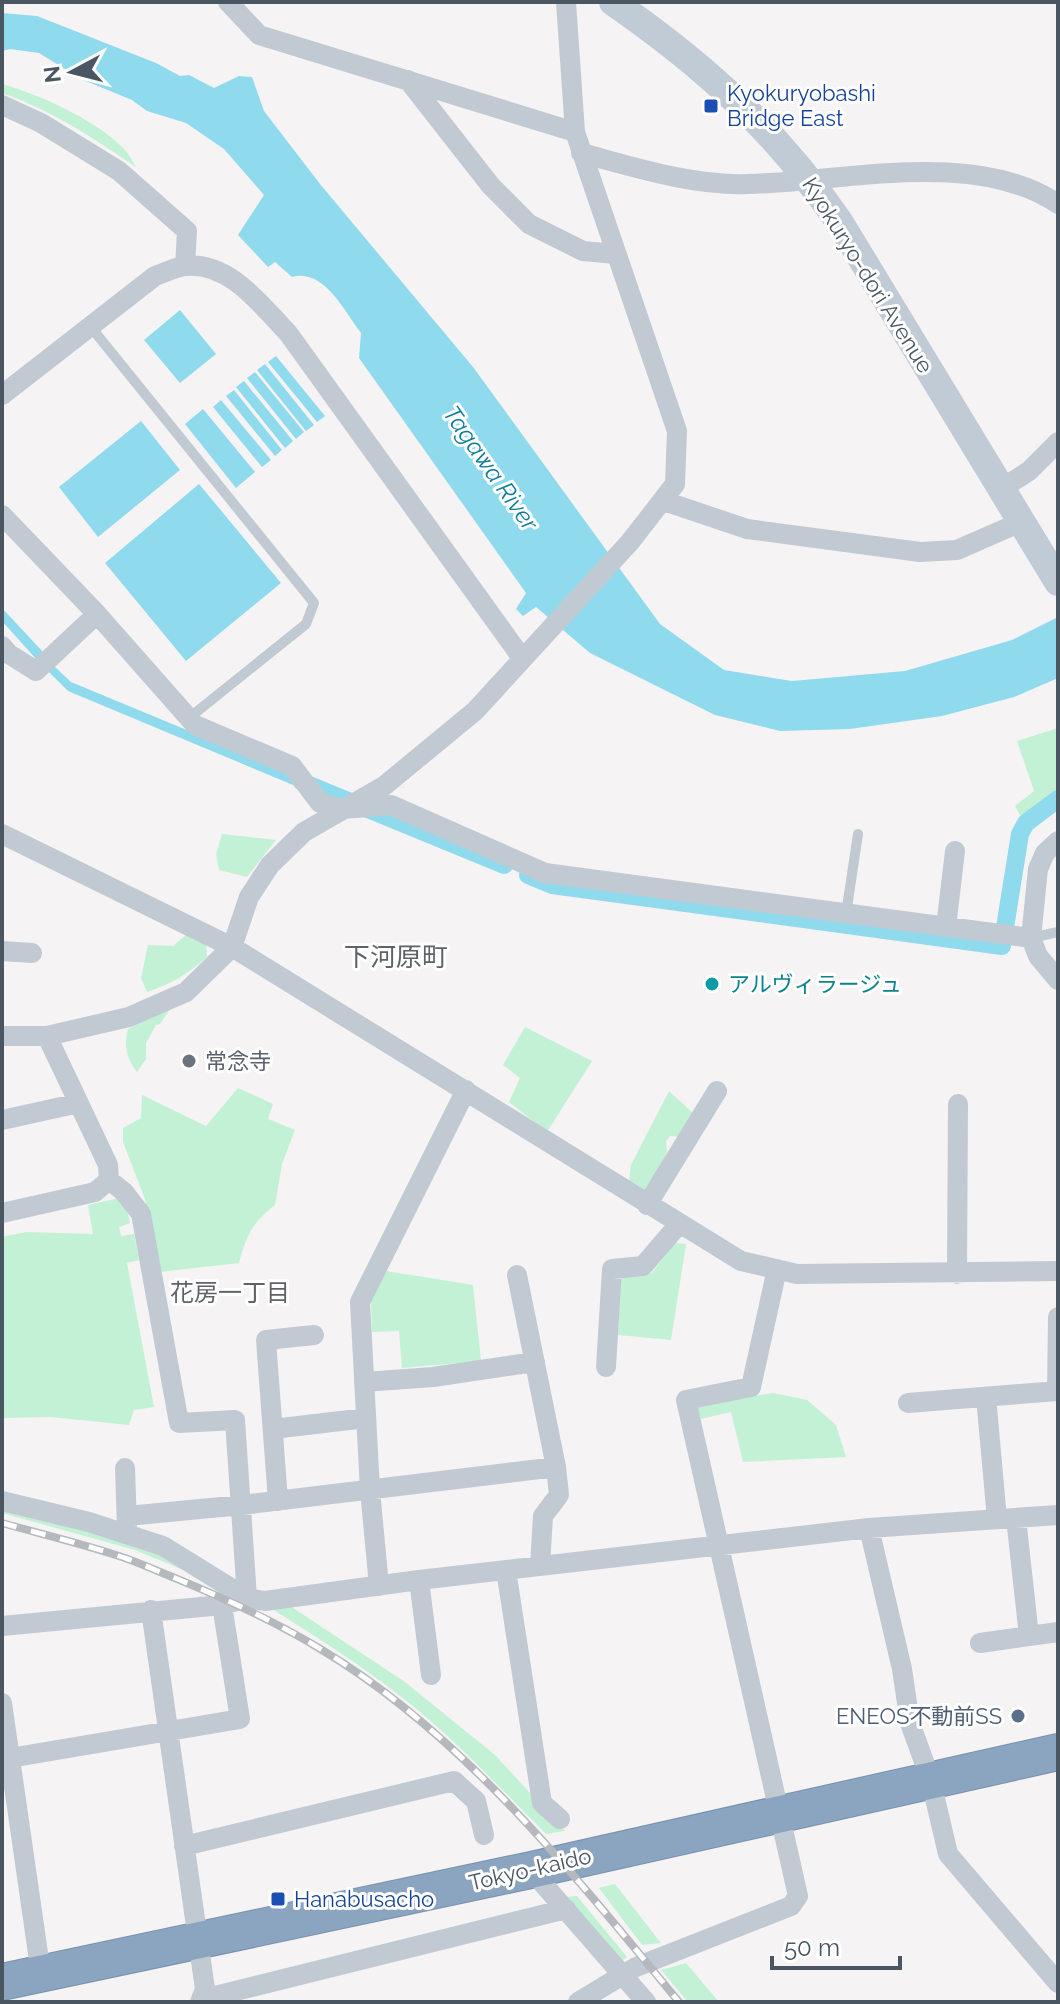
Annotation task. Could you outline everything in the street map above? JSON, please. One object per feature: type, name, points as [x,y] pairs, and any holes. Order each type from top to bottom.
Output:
[{"type":"highway","name":"Tokyo-kaido","points":[[2,1982],[531,1870],[1058,1752]]},
{"type":"street","points":[[228,2],[259,35],[575,132]]},
{"type":"street","points":[[2,1036],[47,1036],[129,1017],[186,992],[232,947],[249,897],[270,865],[304,832],[384,786],[475,711],[630,542],[675,484],[677,431],[575,132],[566,2]]},
{"type":"street","name":"Kyokuryo-dori Avenue","points":[[613,2],[718,82],[746,108],[809,179],[840,223],[1058,582]]},
{"type":"street","points":[[408,80],[491,186],[529,224],[583,251],[616,254]]},
{"type":"street","points":[[2,105],[41,123],[119,171],[187,231],[185,266]]},
{"type":"street","points":[[581,153],[639,168],[720,183],[748,184],[882,172],[947,172],[1020,184],[1058,204]]},
{"type":"street","points":[[2,395],[155,276],[185,266],[211,269],[231,278],[288,333],[522,658]]},
{"type":"street","points":[[1001,489],[1029,471],[1058,442]]},
{"type":"street","points":[[664,501],[747,529],[920,552],[957,550],[1021,522]]},
{"type":"street","points":[[2,515],[97,614],[195,725],[292,766],[320,803],[343,809],[391,805],[545,873],[1031,938]]},
{"type":"street","points":[[2,646],[36,671],[97,614]]},
{"type":"street","points":[[2,834],[232,947],[741,1261],[797,1274],[1058,1271]]},
{"type":"street","points":[[1058,841],[1045,853],[1038,869],[1031,938],[1038,956],[1058,980]]},
{"type":"street","points":[[946,927],[955,851]]},
{"type":"street","points":[[2,951],[32,953]]},
{"type":"street","points":[[47,1036],[108,1165],[109,1180],[124,1192],[141,1214],[179,1423],[235,1420],[247,1598]]},
{"type":"street","points":[[379,1586],[370,1490],[360,1302],[466,1090]]},
{"type":"street","points":[[647,1205],[717,1091]]},
{"type":"street","points":[[2,1120],[79,1103]]},
{"type":"street","points":[[957,1274],[958,1104]]},
{"type":"street","points":[[2,1213],[95,1192],[109,1180]]},
{"type":"street","points":[[606,1367],[612,1269],[643,1266],[679,1224]]},
{"type":"street","points":[[578,2002],[636,1967],[791,1906],[798,1896],[686,1400],[751,1387],[777,1269]]},
{"type":"street","points":[[517,1275],[559,1495],[543,1516],[540,1566]]},
{"type":"street","points":[[908,1403],[1057,1391],[1058,1317]]},
{"type":"street","points":[[278,1501],[266,1340],[314,1335]]},
{"type":"street","points":[[364,1382],[433,1377],[535,1362]]},
{"type":"street","points":[[986,1397],[1029,1636]]},
{"type":"street","points":[[273,1429],[366,1418]]},
{"type":"street","points":[[2,1501],[89,1522],[127,1525],[242,1505],[556,1467]]},
{"type":"street","points":[[125,1468],[127,1525]]},
{"type":"street","points":[[127,1525],[247,1598],[265,1601],[869,1528],[1058,1515]]},
{"type":"street","points":[[869,1528],[902,1669],[910,1723],[931,1781],[948,1854],[1058,1983]]},
{"type":"street","points":[[506,1570],[542,1803],[560,1819]]},
{"type":"street","points":[[419,1580],[431,1675]]},
{"type":"street","points":[[2,1626],[222,1605],[247,1598]]},
{"type":"street","points":[[10,1758],[240,1719],[222,1605]]},
{"type":"street","points":[[151,1610],[205,1989],[202,2002]]},
{"type":"street","points":[[980,1643],[1058,1632]]},
{"type":"street","points":[[2,1703],[41,1974]]},
{"type":"street","points":[[184,1846],[454,1781],[476,1801],[484,1835]]},
{"type":"street","points":[[531,1870],[646,2002]]},
{"type":"street","points":[[202,2002],[215,1996],[566,1909]]},
{"type":"lane","points":[[90,326],[314,603],[306,624],[189,718]]},
{"type":"lane","points":[[846,914],[858,834]]},
{"type":"lane","points":[[1031,938],[1058,932]]},
{"type":"green space","points":[[2,84],[49,101],[96,126],[123,148],[136,167],[55,116],[2,93]]},
{"type":"green space","points":[[1058,728],[1058,794],[1023,820],[1015,806],[1034,791],[1017,741]]},
{"type":"green space","points":[[222,834],[276,840],[247,877],[219,870],[216,854]]},
{"type":"green space","points":[[186,935],[206,943],[207,957],[179,978],[147,992],[141,978],[148,945],[173,946]]},
{"type":"green space","points":[[170,1009],[146,1043],[146,1059],[137,1072],[127,1052],[128,1029]]},
{"type":"green space","points":[[525,1027],[592,1061],[547,1132],[509,1102],[520,1078],[503,1065]]},
{"type":"green space","points":[[238,1088],[273,1104],[268,1119],[295,1130],[282,1164],[275,1205],[251,1231],[239,1263],[159,1272],[145,1199],[123,1142],[123,1128],[141,1118],[142,1095],[206,1126]]},
{"type":"green space","points":[[669,1091],[693,1113],[678,1137],[670,1136],[666,1141],[667,1152],[648,1193],[629,1182],[631,1165]]},
{"type":"green space","points":[[124,1197],[130,1223],[119,1227],[121,1236],[134,1234],[139,1260],[127,1263],[154,1407],[134,1410],[129,1425],[51,1417],[2,1418],[2,1237],[26,1232],[93,1234],[88,1205]]},
{"type":"green space","points":[[674,1243],[686,1244],[671,1340],[618,1335],[621,1274],[652,1273]]},
{"type":"green space","points":[[386,1271],[473,1285],[481,1361],[402,1368],[399,1331],[372,1332],[371,1298]]},
{"type":"green space","points":[[773,1393],[807,1400],[836,1425],[846,1457],[743,1462],[731,1412],[700,1419],[697,1405]]},
{"type":"green space","points":[[2,1505],[163,1553],[210,1581],[135,1550],[2,1513]]},
{"type":"green space","points":[[287,1604],[405,1682],[495,1755],[565,1831],[546,1834],[423,1714],[354,1662],[267,1606]]},
{"type":"green space","points":[[615,1884],[661,1943],[642,1945],[599,1888]]},
{"type":"green space","points":[[577,1896],[627,1957],[621,1962],[564,1897]]},
{"type":"green space","points":[[686,1963],[719,2002],[688,2002],[661,1970]]},
{"type":"water","name":"Tagawa River","points":[[2,13],[37,16],[156,63],[180,76],[189,75],[214,88],[239,76],[252,77],[264,111],[320,184],[473,367],[660,624],[724,670],[792,681],[905,671],[1012,640],[1058,617],[1058,678],[1014,697],[942,716],[850,729],[780,731],[715,715],[590,653],[536,607],[523,616],[516,609],[526,593],[359,358],[361,333],[340,303],[314,279],[292,277],[275,262],[268,267],[238,235],[264,195],[224,149],[186,123],[147,111],[132,100],[81,79],[39,53],[10,49],[2,51]]},
{"type":"water","points":[[180,310],[216,354],[180,383],[144,340]]},
{"type":"water","points":[[276,356],[325,416],[317,422],[268,362]]},
{"type":"water","points":[[265,364],[314,425],[306,431],[257,370]]},
{"type":"water","points":[[255,372],[304,432],[296,439],[247,378]]},
{"type":"water","points":[[244,381],[293,441],[285,448],[236,387]]},
{"type":"water","points":[[234,390],[282,450],[275,456],[226,396]]},
{"type":"water","points":[[221,400],[271,460],[262,467],[213,407]]},
{"type":"water","points":[[203,409],[255,472],[236,488],[185,424]]},
{"type":"water","points":[[141,421],[180,470],[98,537],[59,487]]},
{"type":"water","points":[[199,484],[281,583],[186,661],[105,563]]},
{"type":"water","points":[[2,608],[43,652],[36,659],[2,621]]},
{"type":"water","points":[[54,666],[71,682],[293,774],[298,787],[68,691],[48,671]]},
{"type":"waterway","points":[[302,782],[504,865]]},
{"type":"waterway","points":[[528,875],[552,885],[1002,946],[1020,834],[1026,823],[1058,799]]},
{"type":"railway","points":[[2,1523],[126,1558],[213,1594],[304,1639],[374,1684],[470,1765],[515,1811],[600,1906],[679,2002]]},
{"type":"place","name":"Kyokuryobashi Bridge East","points":[[711,106]]},
{"type":"place","name":"アルヴィラージュ","points":[[712,984]]},
{"type":"place","name":"常念寺","points":[[189,1061]]},
{"type":"place","name":"ENEOS不動前SS","points":[[1018,1716]]},
{"type":"place","name":"Hanabusacho","points":[[278,1899]]},
{"type":"district","name":"下河原町","points":[[396,957]]},
{"type":"district","name":"花房一丁目","points":[[230,1292]]}]
